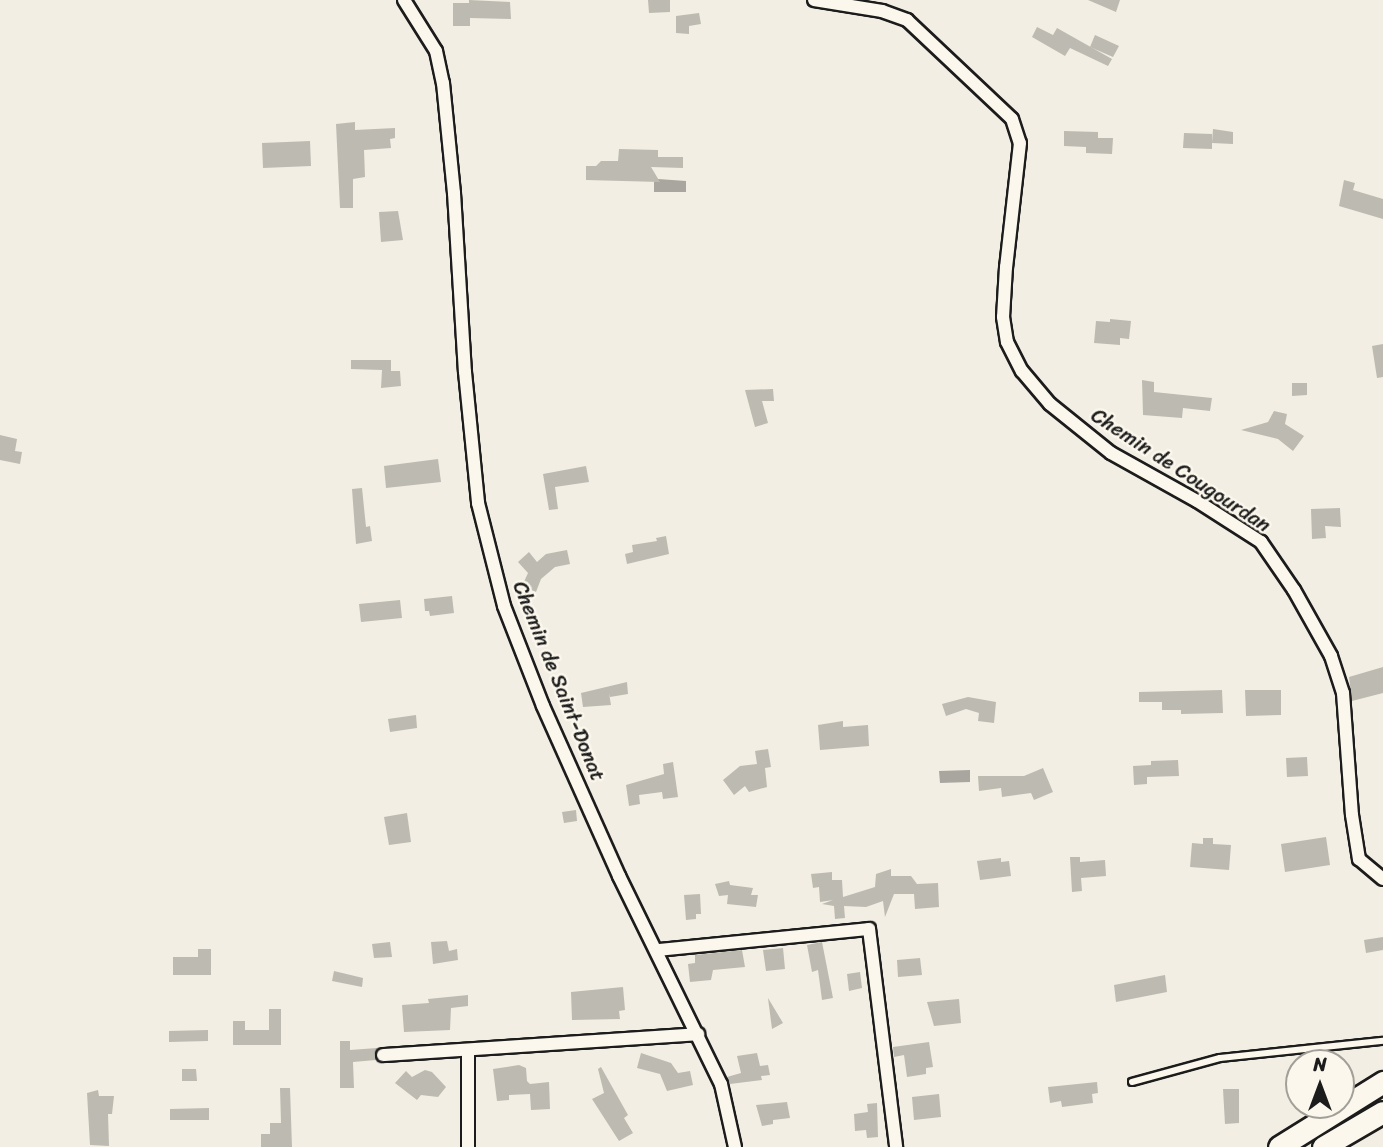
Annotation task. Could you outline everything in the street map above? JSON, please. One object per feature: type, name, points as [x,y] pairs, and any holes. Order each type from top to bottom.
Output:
[{"type":"highway","points":[[1279,1147],[1383,1082]]},
{"type":"highway","points":[[1323,1147],[1383,1112]]},
{"type":"street","name":"Chemin de Saint-Donat","points":[[404,0],[436,51],[443,83],[478,503],[504,606],[554,730],[619,876],[658,950],[721,1084],[736,1147]]},
{"type":"street","name":"Chemin de Cougourdan","points":[[814,0],[882,11],[908,20],[1012,119],[1020,143],[1006,267],[1003,317],[1007,342],[1022,370],[1050,404],[1111,453],[1197,501],[1261,542],[1268,551],[1294,590],[1331,656],[1343,693],[1352,815],[1359,859],[1383,879]]},
{"type":"street","points":[[658,950],[869,929],[896,1147]]},
{"type":"street","points":[[383,1055],[698,1034]]},
{"type":"street","points":[[468,1051],[468,1147]]},
{"type":"lane","points":[[1132,1082],[1220,1058],[1383,1041]]},
{"type":"shaded area","points":[[658,179],[686,181],[686,192],[654,192],[654,182]]},
{"type":"shaded area","points":[[970,770],[970,782],[940,783],[939,771]]},
{"type":"building","points":[[469,0],[510,2],[511,19],[470,18],[470,26],[453,26],[453,3],[469,3]]},
{"type":"building","points":[[648,0],[670,0],[670,12],[649,13]]},
{"type":"building","points":[[1088,0],[1120,0],[1116,12]]},
{"type":"building","points":[[699,13],[701,24],[689,26],[689,34],[676,33],[676,16]]},
{"type":"building","points":[[1037,27],[1053,35],[1057,28],[1112,59],[1108,66],[1070,48],[1065,56],[1032,37]]},
{"type":"building","points":[[1095,35],[1119,46],[1113,57],[1090,47]]},
{"type":"building","points":[[355,122],[355,130],[395,128],[395,138],[390,139],[391,148],[364,150],[365,177],[353,179],[353,208],[340,208],[336,124]]},
{"type":"building","points":[[1213,129],[1233,132],[1233,144],[1212,143]]},
{"type":"building","points":[[1064,131],[1098,132],[1098,138],[1113,138],[1112,154],[1086,153],[1086,147],[1064,146]]},
{"type":"building","points":[[1184,133],[1212,134],[1212,149],[1183,148]]},
{"type":"building","points":[[310,141],[311,166],[263,168],[262,143]]},
{"type":"building","points":[[619,149],[658,150],[658,157],[683,157],[683,168],[651,167],[660,182],[586,180],[586,166],[596,166],[601,161],[618,161]]},
{"type":"building","points":[[1344,180],[1355,183],[1353,190],[1383,199],[1383,219],[1339,206]]},
{"type":"building","points":[[398,211],[403,240],[381,242],[379,212]]},
{"type":"building","points":[[1110,319],[1131,321],[1129,339],[1120,338],[1120,345],[1094,343],[1096,321],[1110,322]]},
{"type":"building","points":[[1383,344],[1383,377],[1377,378],[1372,346]]},
{"type":"building","points":[[351,360],[391,360],[391,371],[400,371],[401,386],[381,388],[382,370],[351,369]]},
{"type":"building","points":[[1142,380],[1154,382],[1154,392],[1212,398],[1210,411],[1183,408],[1182,418],[1143,415]]},
{"type":"building","points":[[1292,383],[1307,383],[1307,395],[1292,396]]},
{"type":"building","points":[[773,389],[774,401],[762,401],[768,423],[755,427],[745,390]]},
{"type":"building","points":[[1274,411],[1287,414],[1285,424],[1304,436],[1293,451],[1278,439],[1241,430],[1268,422]]},
{"type":"building","points":[[0,435],[17,439],[15,451],[22,452],[20,464],[0,460]]},
{"type":"building","points":[[438,459],[441,482],[386,488],[384,466]]},
{"type":"building","points":[[586,466],[589,482],[555,487],[558,509],[549,510],[543,474]]},
{"type":"building","points":[[362,488],[366,527],[370,526],[372,541],[356,544],[352,489]]},
{"type":"building","points":[[1340,508],[1341,527],[1325,526],[1326,538],[1312,539],[1311,509]]},
{"type":"building","points":[[666,536],[669,554],[627,564],[625,554],[633,552],[632,545],[657,541],[656,538]]},
{"type":"building","points":[[567,550],[570,564],[555,567],[541,579],[536,592],[522,586],[528,573],[518,562],[529,552],[537,562],[546,554]]},
{"type":"building","points":[[452,596],[454,613],[430,616],[429,611],[425,611],[424,599]]},
{"type":"building","points":[[400,600],[402,618],[361,622],[359,604]]},
{"type":"building","points":[[1383,667],[1383,693],[1352,701],[1349,677]]},
{"type":"building","points":[[627,682],[628,694],[610,697],[609,693],[611,705],[583,707],[581,693]]},
{"type":"building","points":[[1222,690],[1223,713],[1181,714],[1181,710],[1162,710],[1162,702],[1139,702],[1139,692]]},
{"type":"building","points":[[1245,690],[1281,690],[1281,715],[1246,716]]},
{"type":"building","points":[[968,697],[996,702],[994,723],[978,721],[979,713],[966,709],[946,716],[942,704]]},
{"type":"building","points":[[416,715],[417,728],[390,732],[388,719]]},
{"type":"building","points":[[843,721],[843,727],[868,725],[869,746],[820,750],[818,725]]},
{"type":"building","points":[[768,749],[771,767],[765,768],[767,787],[749,792],[745,786],[734,795],[723,780],[740,766],[757,764],[755,751]]},
{"type":"building","points":[[1307,757],[1308,776],[1287,777],[1286,758]]},
{"type":"building","points":[[1178,760],[1179,776],[1147,777],[1147,784],[1134,785],[1133,766],[1151,765],[1151,761]]},
{"type":"building","points":[[673,762],[678,797],[663,799],[662,792],[639,795],[640,804],[629,806],[626,785],[664,774],[663,764]]},
{"type":"building","points":[[1043,768],[1053,792],[1034,800],[1031,793],[1002,797],[1001,788],[979,791],[978,776],[1024,776]]},
{"type":"building","points":[[576,810],[577,821],[564,823],[562,812]]},
{"type":"building","points":[[407,813],[411,842],[389,845],[384,817]]},
{"type":"building","points":[[1326,837],[1330,865],[1285,872],[1281,844]]},
{"type":"building","points":[[1203,838],[1213,838],[1213,844],[1231,845],[1229,870],[1190,867],[1192,843],[1203,844]]},
{"type":"building","points":[[1070,857],[1080,857],[1080,862],[1105,860],[1106,876],[1081,878],[1082,891],[1072,892]]},
{"type":"building","points":[[1001,858],[1001,862],[1009,861],[1011,876],[980,880],[977,861]]},
{"type":"building","points":[[891,869],[891,876],[911,876],[917,884],[938,883],[939,907],[915,909],[914,894],[894,894],[885,917],[883,901],[866,907],[844,906],[845,918],[835,919],[834,906],[822,904],[833,900],[820,902],[819,887],[813,888],[811,874],[832,872],[832,880],[842,880],[843,897],[875,887],[876,874]]},
{"type":"building","points":[[729,881],[730,885],[753,888],[751,895],[758,895],[756,907],[727,904],[728,895],[719,896],[715,884]]},
{"type":"building","points":[[700,894],[701,914],[696,914],[696,919],[686,920],[684,895]]},
{"type":"building","points":[[1383,937],[1383,950],[1366,953],[1364,940]]},
{"type":"building","points":[[447,941],[449,951],[457,949],[458,960],[433,964],[431,942]]},
{"type":"building","points":[[390,942],[392,957],[374,958],[372,944]]},
{"type":"building","points":[[822,942],[833,998],[822,1000],[818,970],[812,972],[807,945]]},
{"type":"building","points":[[783,948],[785,969],[766,971],[763,950]]},
{"type":"building","points":[[198,949],[211,949],[211,975],[173,975],[173,957],[198,957]]},
{"type":"building","points":[[742,950],[745,967],[713,970],[711,980],[690,982],[688,964],[695,963],[695,955]]},
{"type":"building","points":[[920,958],[922,975],[898,977],[897,960]]},
{"type":"building","points":[[334,971],[363,978],[362,987],[332,981]]},
{"type":"building","points":[[860,972],[862,988],[849,991],[847,974]]},
{"type":"building","points":[[1165,975],[1167,992],[1116,1002],[1114,985]]},
{"type":"building","points":[[623,987],[625,1010],[619,1011],[620,1019],[572,1020],[571,992]]},
{"type":"building","points":[[468,995],[468,1006],[451,1008],[450,1030],[404,1032],[402,1005]]},
{"type":"building","points":[[768,998],[783,1023],[772,1029]]},
{"type":"building","points":[[959,999],[961,1023],[934,1026],[927,1002]]},
{"type":"building","points":[[269,1009],[281,1009],[281,1045],[233,1045],[233,1021],[245,1021],[245,1030],[269,1030]]},
{"type":"building","points":[[208,1030],[208,1041],[169,1042],[169,1031]]},
{"type":"building","points":[[340,1041],[350,1041],[350,1050],[377,1048],[376,1060],[353,1062],[354,1088],[340,1088]]},
{"type":"building","points":[[929,1042],[933,1067],[926,1068],[926,1074],[907,1077],[904,1055],[894,1057],[893,1047]]},
{"type":"building","points":[[641,1053],[671,1063],[678,1073],[690,1071],[693,1085],[667,1091],[660,1074],[637,1068]]},
{"type":"building","points":[[757,1053],[760,1066],[768,1065],[770,1075],[761,1076],[762,1080],[730,1084],[727,1077],[741,1073],[737,1056]]},
{"type":"building","points":[[519,1065],[526,1068],[527,1081],[530,1084],[549,1082],[550,1109],[531,1110],[530,1094],[509,1095],[509,1100],[497,1101],[493,1069]]},
{"type":"building","points":[[601,1067],[628,1115],[624,1118],[633,1133],[619,1141],[592,1099],[604,1093],[598,1069]]},
{"type":"building","points":[[182,1069],[196,1069],[197,1081],[182,1081]]},
{"type":"building","points":[[425,1070],[432,1072],[446,1087],[438,1097],[421,1095],[417,1100],[395,1083],[406,1071],[412,1077]]},
{"type":"building","points":[[1097,1082],[1098,1093],[1092,1094],[1093,1103],[1062,1107],[1061,1101],[1050,1103],[1048,1087]]},
{"type":"building","points":[[280,1088],[290,1088],[292,1147],[261,1147],[261,1134],[270,1134],[270,1123],[281,1123]]},
{"type":"building","points":[[1223,1089],[1239,1089],[1239,1123],[1225,1124]]},
{"type":"building","points":[[98,1090],[99,1096],[114,1096],[112,1114],[108,1114],[109,1146],[90,1145],[87,1093]]},
{"type":"building","points":[[939,1094],[941,1117],[914,1120],[912,1097]]},
{"type":"building","points":[[787,1102],[790,1118],[773,1120],[773,1124],[762,1126],[756,1105]]},
{"type":"building","points":[[877,1103],[878,1137],[867,1138],[866,1130],[855,1131],[854,1114],[868,1112],[867,1104]]},
{"type":"building","points":[[209,1108],[209,1120],[170,1120],[170,1109]]}]
